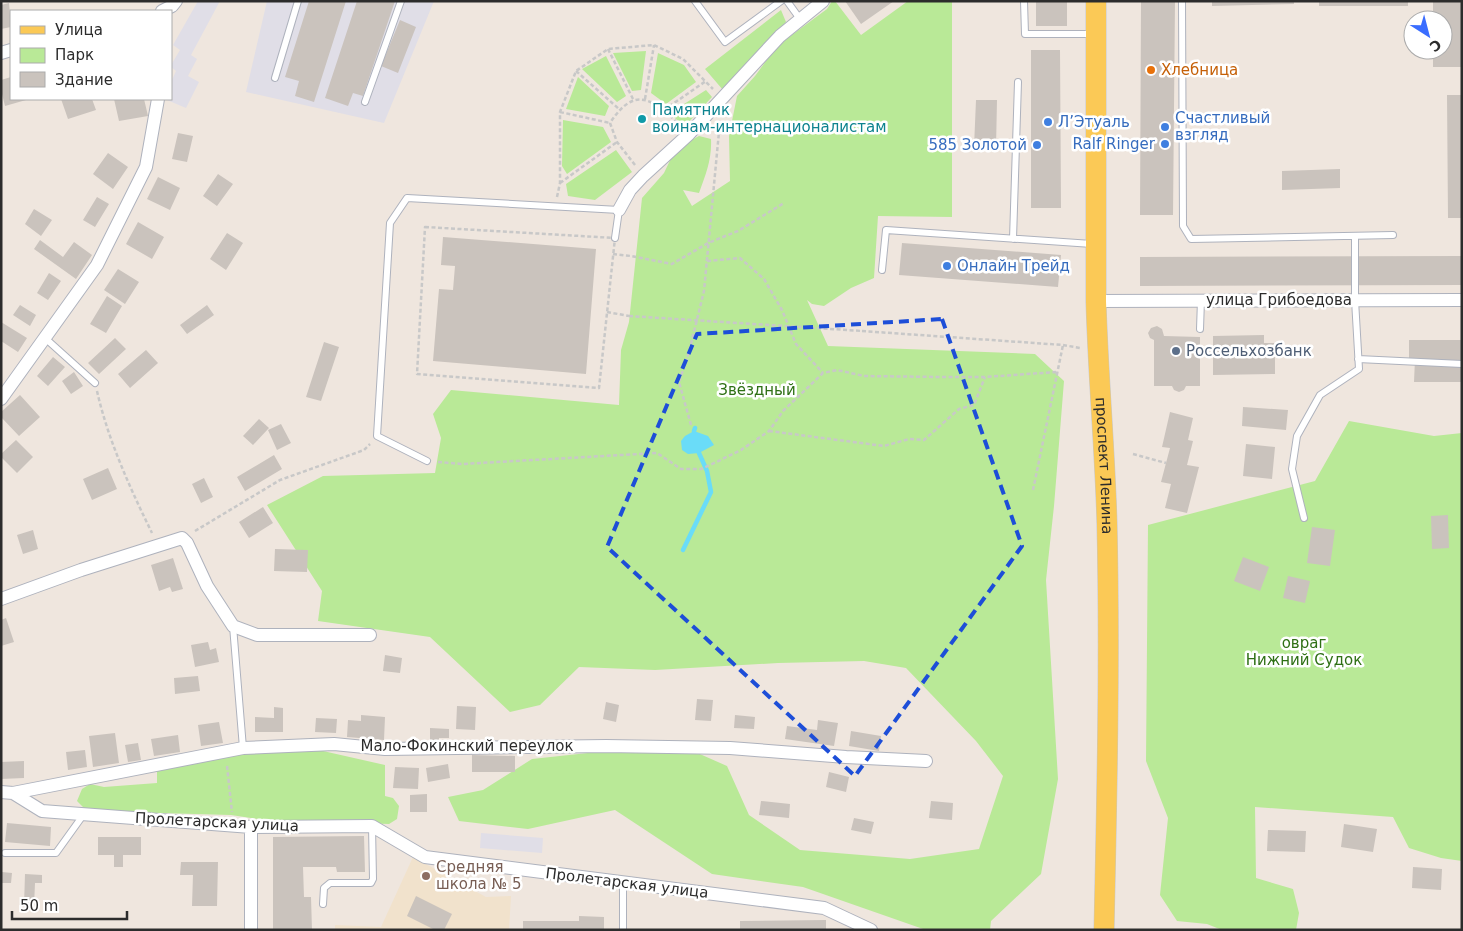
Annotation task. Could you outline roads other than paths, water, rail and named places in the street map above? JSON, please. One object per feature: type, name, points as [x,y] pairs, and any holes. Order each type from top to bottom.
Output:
[{"type":"main road","name":"проспект Ленина","points":[[1096,1],[1097,350],[1107,523],[1108,742],[1104,930]]},
{"type":"street","points":[[164,10],[172,6],[176,1]]},
{"type":"street","points":[[619,210],[630,190],[689,134],[780,36],[823,1]]},
{"type":"street","points":[[1,399],[97,265],[146,167],[158,100]]},
{"type":"street","name":"улица Грибоедова","points":[[1096,301],[1462,300]]},
{"type":"street","points":[[1,599],[81,570],[182,538],[188,543],[207,586],[233,626],[257,635],[370,635]]},
{"type":"street","name":"Мало-Фокинский переулок","points":[[7,793],[243,748],[334,744],[385,749],[606,746],[730,748],[926,761]]},
{"type":"street","name":"Пролетарская улица","points":[[7,793],[42,811],[251,827],[372,826],[425,857],[824,908],[866,929]]},
{"type":"street","points":[[251,827],[251,930]]},
{"type":"lane","points":[[275,78],[298,1]]},
{"type":"lane","points":[[365,102],[401,1]]},
{"type":"lane","points":[[695,1],[725,42],[780,1]]},
{"type":"lane","points":[[787,1],[800,19]]},
{"type":"lane","points":[[1024,1],[1025,34],[1096,34]]},
{"type":"lane","points":[[1182,1],[1183,226],[1191,239],[1393,235]]},
{"type":"lane","points":[[1013,239],[1018,82]]},
{"type":"lane","points":[[427,461],[377,436],[390,223],[407,198],[619,210],[615,238]]},
{"type":"lane","points":[[882,270],[886,230],[1096,245]]},
{"type":"lane","points":[[1304,518],[1292,469],[1297,436],[1320,395],[1359,369],[1355,300],[1355,237]]},
{"type":"lane","points":[[1200,329],[1201,300]]},
{"type":"lane","points":[[45,338],[95,383]]},
{"type":"lane","points":[[1358,359],[1462,364]]},
{"type":"lane","points":[[233,626],[243,748]]},
{"type":"lane","points":[[5,853],[56,853],[84,814]]},
{"type":"lane","points":[[323,904],[324,888],[330,883],[371,883],[373,879],[372,826]]},
{"type":"lane","points":[[623,882],[623,930]]},
{"type":"water","points":[[694,431],[708,436],[714,445],[699,453],[688,454],[682,450],[681,441],[685,436]]},
{"type":"waterway","points":[[683,550],[711,492],[707,471],[699,453]]},
{"type":"place","name":"Хлебница","points":[[1151,70]]},
{"type":"place","name":"Памятник воинам-интернационалистам","points":[[642,119]]},
{"type":"place","name":"Л’Этуаль","points":[[1048,122]]},
{"type":"place","name":"Счастливый взгляд","points":[[1165,127]]},
{"type":"place","name":"Ralf Ringer","points":[[1165,144]]},
{"type":"place","name":"585 Золотой","points":[[1037,145]]},
{"type":"place","name":"Онлайн Трейд","points":[[947,266]]},
{"type":"place","name":"Россельхозбанк","points":[[1176,351]]},
{"type":"place","name":"Средняя школа № 5","points":[[426,876]]},
{"type":"park label","name":"Звёздный","points":[[757,390]]},
{"type":"park label","name":"овраг Нижний Судок","points":[[1304,652]]}]
